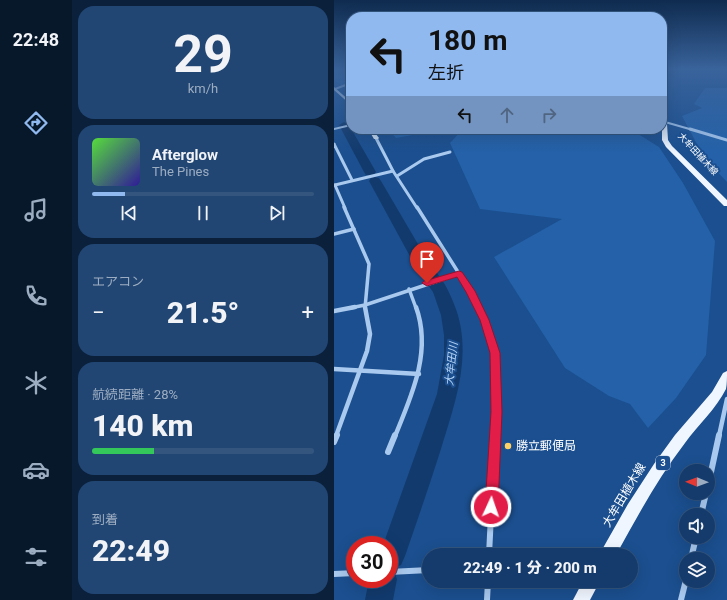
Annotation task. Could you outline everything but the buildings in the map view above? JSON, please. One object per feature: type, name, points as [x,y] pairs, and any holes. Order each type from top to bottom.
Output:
[{"type":"main road","name":"大牟田植木線","points":[[666,134],[669,147],[727,204]]},
{"type":"main road","name":"大牟田植木線","points":[[612,548],[633,509],[659,469],[680,439],[716,396],[727,376]]},
{"type":"main road","points":[[581,600],[588,588]]},
{"type":"street","points":[[667,123],[727,140]]},
{"type":"street","points":[[334,129],[346,126]]},
{"type":"street","points":[[373,134],[392,171],[397,176],[470,291],[484,320],[495,353],[496,412],[489,548]]},
{"type":"street","points":[[334,144],[352,180]]},
{"type":"street","points":[[397,176],[424,159],[450,152]]},
{"type":"street","points":[[334,442],[368,351],[370,334],[365,305],[369,264],[335,185],[392,171]]},
{"type":"street","points":[[334,234],[354,229]]},
{"type":"street","points":[[334,311],[365,305],[427,283],[459,274]]},
{"type":"street","points":[[388,452],[418,374],[422,344],[421,324],[409,289]]},
{"type":"street","points":[[334,369],[360,372],[418,374]]},
{"type":"street","points":[[713,464],[727,399]]},
{"type":"street","points":[[398,571],[422,570]]},
{"type":"street","points":[[334,574],[346,573]]},
{"type":"street","points":[[487,600],[488,588]]},
{"type":"street","points":[[681,600],[684,588]]},
{"type":"shaded area","points":[[699,97],[727,97],[727,182],[705,159],[682,116],[702,108],[694,104]]},
{"type":"shaded area","points":[[392,134],[418,134],[396,138]]},
{"type":"shaded area","points":[[458,134],[638,134],[659,147],[683,183],[715,241],[706,355],[676,398],[648,428],[630,404],[609,396],[565,368],[494,257],[562,219],[480,209],[450,143]]},
{"type":"waterway","name":"大牟田川","points":[[344,125],[346,129]]},
{"type":"waterway","name":"大牟田川","points":[[349,134],[370,172]]},
{"type":"waterway","name":"大牟田川","points":[[375,181],[426,271],[434,279],[441,292],[450,315],[454,335],[454,355],[447,394],[398,539]]},
{"type":"waterway","name":"大牟田川","points":[[379,600],[381,588]]},
{"type":"place","name":"勝立郵便局","points":[[508,446]]},
{"type":"route","points":[[427,283],[459,274],[470,291],[484,320],[495,353],[496,412],[491,507]]}]
